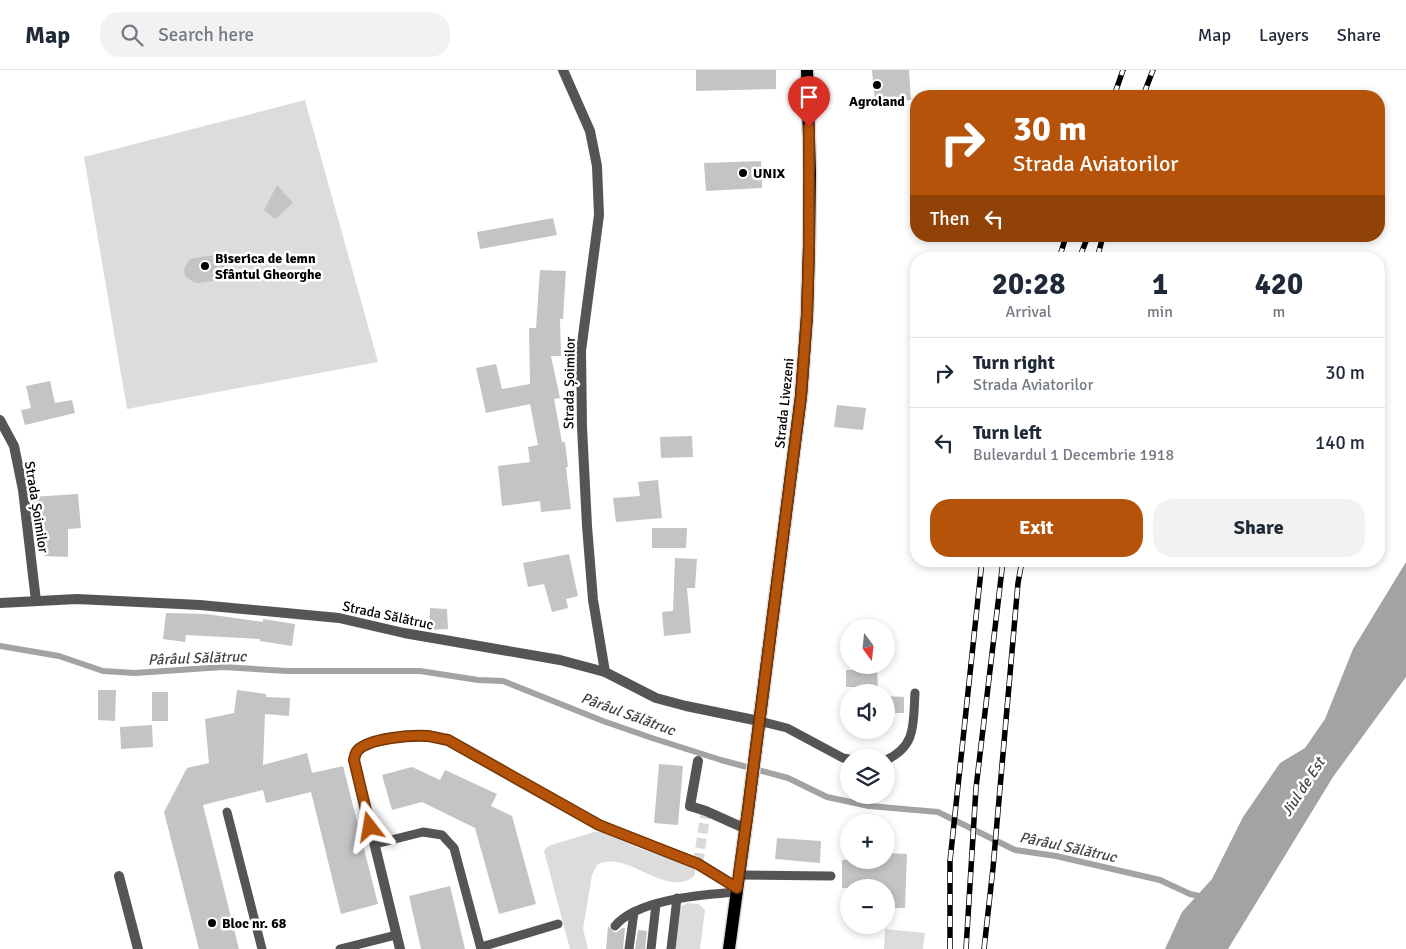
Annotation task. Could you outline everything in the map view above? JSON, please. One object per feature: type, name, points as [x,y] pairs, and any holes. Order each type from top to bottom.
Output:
[{"type":"main road","name":"Strada Livezeni","points":[[728,949],[758,738],[794,459],[803,369],[807,315],[809,229],[807,70]]},
{"type":"street","name":"Strada Șoimilor","points":[[563,70],[590,130],[597,166],[599,215],[581,350],[587,526],[593,600],[604,672]]},
{"type":"street","name":"Strada Șoimilor","points":[[0,420],[14,446],[23,490],[36,601]]},
{"type":"street","name":"Strada Sălătruc","points":[[0,603],[76,599],[200,605],[339,618],[404,633],[560,660],[604,672],[656,698],[759,721]]},
{"type":"street","points":[[400,949],[354,760],[356,751],[364,745],[378,741],[407,736],[429,736],[448,740],[599,825],[698,864],[737,885]]},
{"type":"street","points":[[698,761],[690,806],[746,829]]},
{"type":"street","points":[[119,876],[138,949]]},
{"type":"lane","points":[[895,756],[899,754],[909,742],[915,693]]},
{"type":"lane","points":[[759,721],[787,728],[826,750],[840,755]]},
{"type":"lane","points":[[227,812],[262,949]]},
{"type":"lane","points":[[375,844],[423,832],[442,835],[454,848],[481,948],[558,924]]},
{"type":"lane","points":[[615,926],[623,918],[634,912],[677,898],[737,885],[830,876]]},
{"type":"lane","points":[[671,949],[677,898]]},
{"type":"lane","points":[[650,949],[656,904]]},
{"type":"lane","points":[[629,949],[634,912]]},
{"type":"lane","points":[[340,949],[396,935]]},
{"type":"shaded area","points":[[305,100],[378,362],[127,409],[84,157]]},
{"type":"shaded area","points":[[594,832],[602,832],[641,849],[690,865],[695,869],[695,875],[684,881],[672,882],[621,863],[609,862],[597,865],[592,875],[583,929],[588,949],[570,949],[544,851],[548,846]]},
{"type":"shaded area","points":[[687,903],[699,904],[705,910],[700,949],[675,949],[680,907]]},
{"type":"shaded area","points":[[895,930],[925,933],[923,949],[884,949],[885,934],[895,934]]},
{"type":"water","name":"Jiul de Est","points":[[1406,562],[1406,677],[1333,777],[1228,949],[1165,949],[1182,912],[1212,879],[1243,817],[1280,763],[1305,748],[1325,719],[1353,649]]},
{"type":"building","points":[[696,70],[776,70],[776,89],[696,91]]},
{"type":"building","points":[[872,70],[909,70],[910,100],[875,103]]},
{"type":"building","points":[[761,161],[762,188],[706,191],[704,163]]},
{"type":"building","points":[[277,185],[293,203],[275,219],[264,210]]},
{"type":"building","points":[[553,218],[557,235],[480,249],[477,232]]},
{"type":"building","name":"Biserica de lemn Sfântul Gheorghe","points":[[223,254],[226,279],[199,283],[193,282],[185,276],[184,269],[189,260]]},
{"type":"building","points":[[540,270],[566,271],[563,319],[560,319],[561,356],[551,356],[560,398],[554,399],[562,442],[565,442],[571,509],[541,512],[540,501],[502,506],[498,466],[530,462],[528,447],[538,445],[530,404],[486,413],[476,368],[496,364],[502,389],[530,384],[529,328],[536,328]]},
{"type":"building","points":[[50,381],[55,403],[72,400],[75,413],[25,425],[21,410],[31,408],[26,386]]},
{"type":"building","points":[[837,405],[866,408],[863,430],[834,427]]},
{"type":"building","points":[[692,436],[693,457],[661,458],[660,437]]},
{"type":"building","points":[[658,480],[662,518],[616,522],[613,498],[640,496],[638,482]]},
{"type":"building","points":[[78,494],[81,528],[68,529],[68,557],[44,556],[45,532],[35,535],[31,497]]},
{"type":"building","points":[[652,528],[687,528],[686,548],[652,548]]},
{"type":"building","points":[[569,554],[578,596],[566,599],[568,608],[552,612],[544,584],[528,587],[523,563]]},
{"type":"building","points":[[675,558],[697,559],[695,588],[687,588],[691,633],[664,636],[662,612],[673,611]]},
{"type":"building","points":[[430,608],[447,609],[448,629],[429,630]]},
{"type":"building","points":[[166,613],[206,614],[263,622],[263,619],[295,624],[292,646],[260,641],[260,639],[186,635],[185,642],[163,639]]},
{"type":"building","points":[[846,674],[877,674],[878,684],[846,684]]},
{"type":"building","points":[[98,690],[116,690],[115,721],[98,720]]},
{"type":"building","points":[[237,690],[266,694],[266,697],[290,698],[289,716],[265,714],[263,765],[307,753],[312,773],[343,766],[378,904],[341,914],[311,792],[266,803],[263,790],[203,805],[239,949],[199,949],[164,812],[187,768],[209,763],[205,719],[234,713]]},
{"type":"building","points":[[152,692],[168,692],[168,721],[152,721]]},
{"type":"building","points":[[895,696],[904,697],[904,713],[895,713]]},
{"type":"building","points":[[152,725],[153,747],[121,749],[120,727]]},
{"type":"building","points":[[659,764],[683,766],[678,825],[654,823]]},
{"type":"building","points":[[412,767],[440,780],[445,770],[497,794],[491,806],[512,816],[536,904],[499,914],[475,828],[422,802],[392,810],[382,775]]},
{"type":"building","points":[[777,838],[821,841],[820,863],[775,859]]},
{"type":"building","points":[[895,853],[907,854],[905,908],[895,908],[895,879],[842,879],[842,869],[895,869]]},
{"type":"building","points":[[450,886],[465,949],[421,949],[409,896]]},
{"type":"building","points":[[608,926],[614,932],[625,928],[623,949],[606,949]]},
{"type":"building","points":[[638,930],[647,931],[645,949],[635,949]]},
{"type":"waterway","name":"Pârâul Sălătruc","points":[[0,646],[59,656],[103,671],[135,673],[223,667],[287,671],[420,671],[478,680],[503,681],[603,721],[652,738],[721,760],[788,778],[827,797],[869,806],[938,812],[1015,850],[1056,856],[1160,880],[1190,894],[1204,897]]},
{"type":"tunnel","points":[[698,863],[706,811]]},
{"type":"railway","points":[[1116,90],[1123,70]]},
{"type":"railway","points":[[1145,90],[1153,70]]},
{"type":"railway","points":[[1061,252],[1064,242]]},
{"type":"railway","points":[[1082,252],[1086,242]]},
{"type":"railway","points":[[1099,252],[1101,242]]},
{"type":"railway","points":[[950,949],[950,861],[981,567]]},
{"type":"railway","points":[[966,949],[976,788],[1002,567]]},
{"type":"railway","points":[[984,949],[1021,567]]},
{"type":"place","name":"Agroland","points":[[877,85]]},
{"type":"place","name":"UNIX","points":[[743,173]]},
{"type":"place","name":"Biserica de lemn Sfântul Gheorghe","points":[[205,266]]},
{"type":"place","name":"Bloc nr. 68","points":[[212,923]]},
{"type":"route","points":[[370,827],[354,760],[356,751],[364,745],[378,741],[407,736],[429,736],[448,740],[599,825],[698,864],[737,888],[801,396],[807,315],[809,127]]}]
